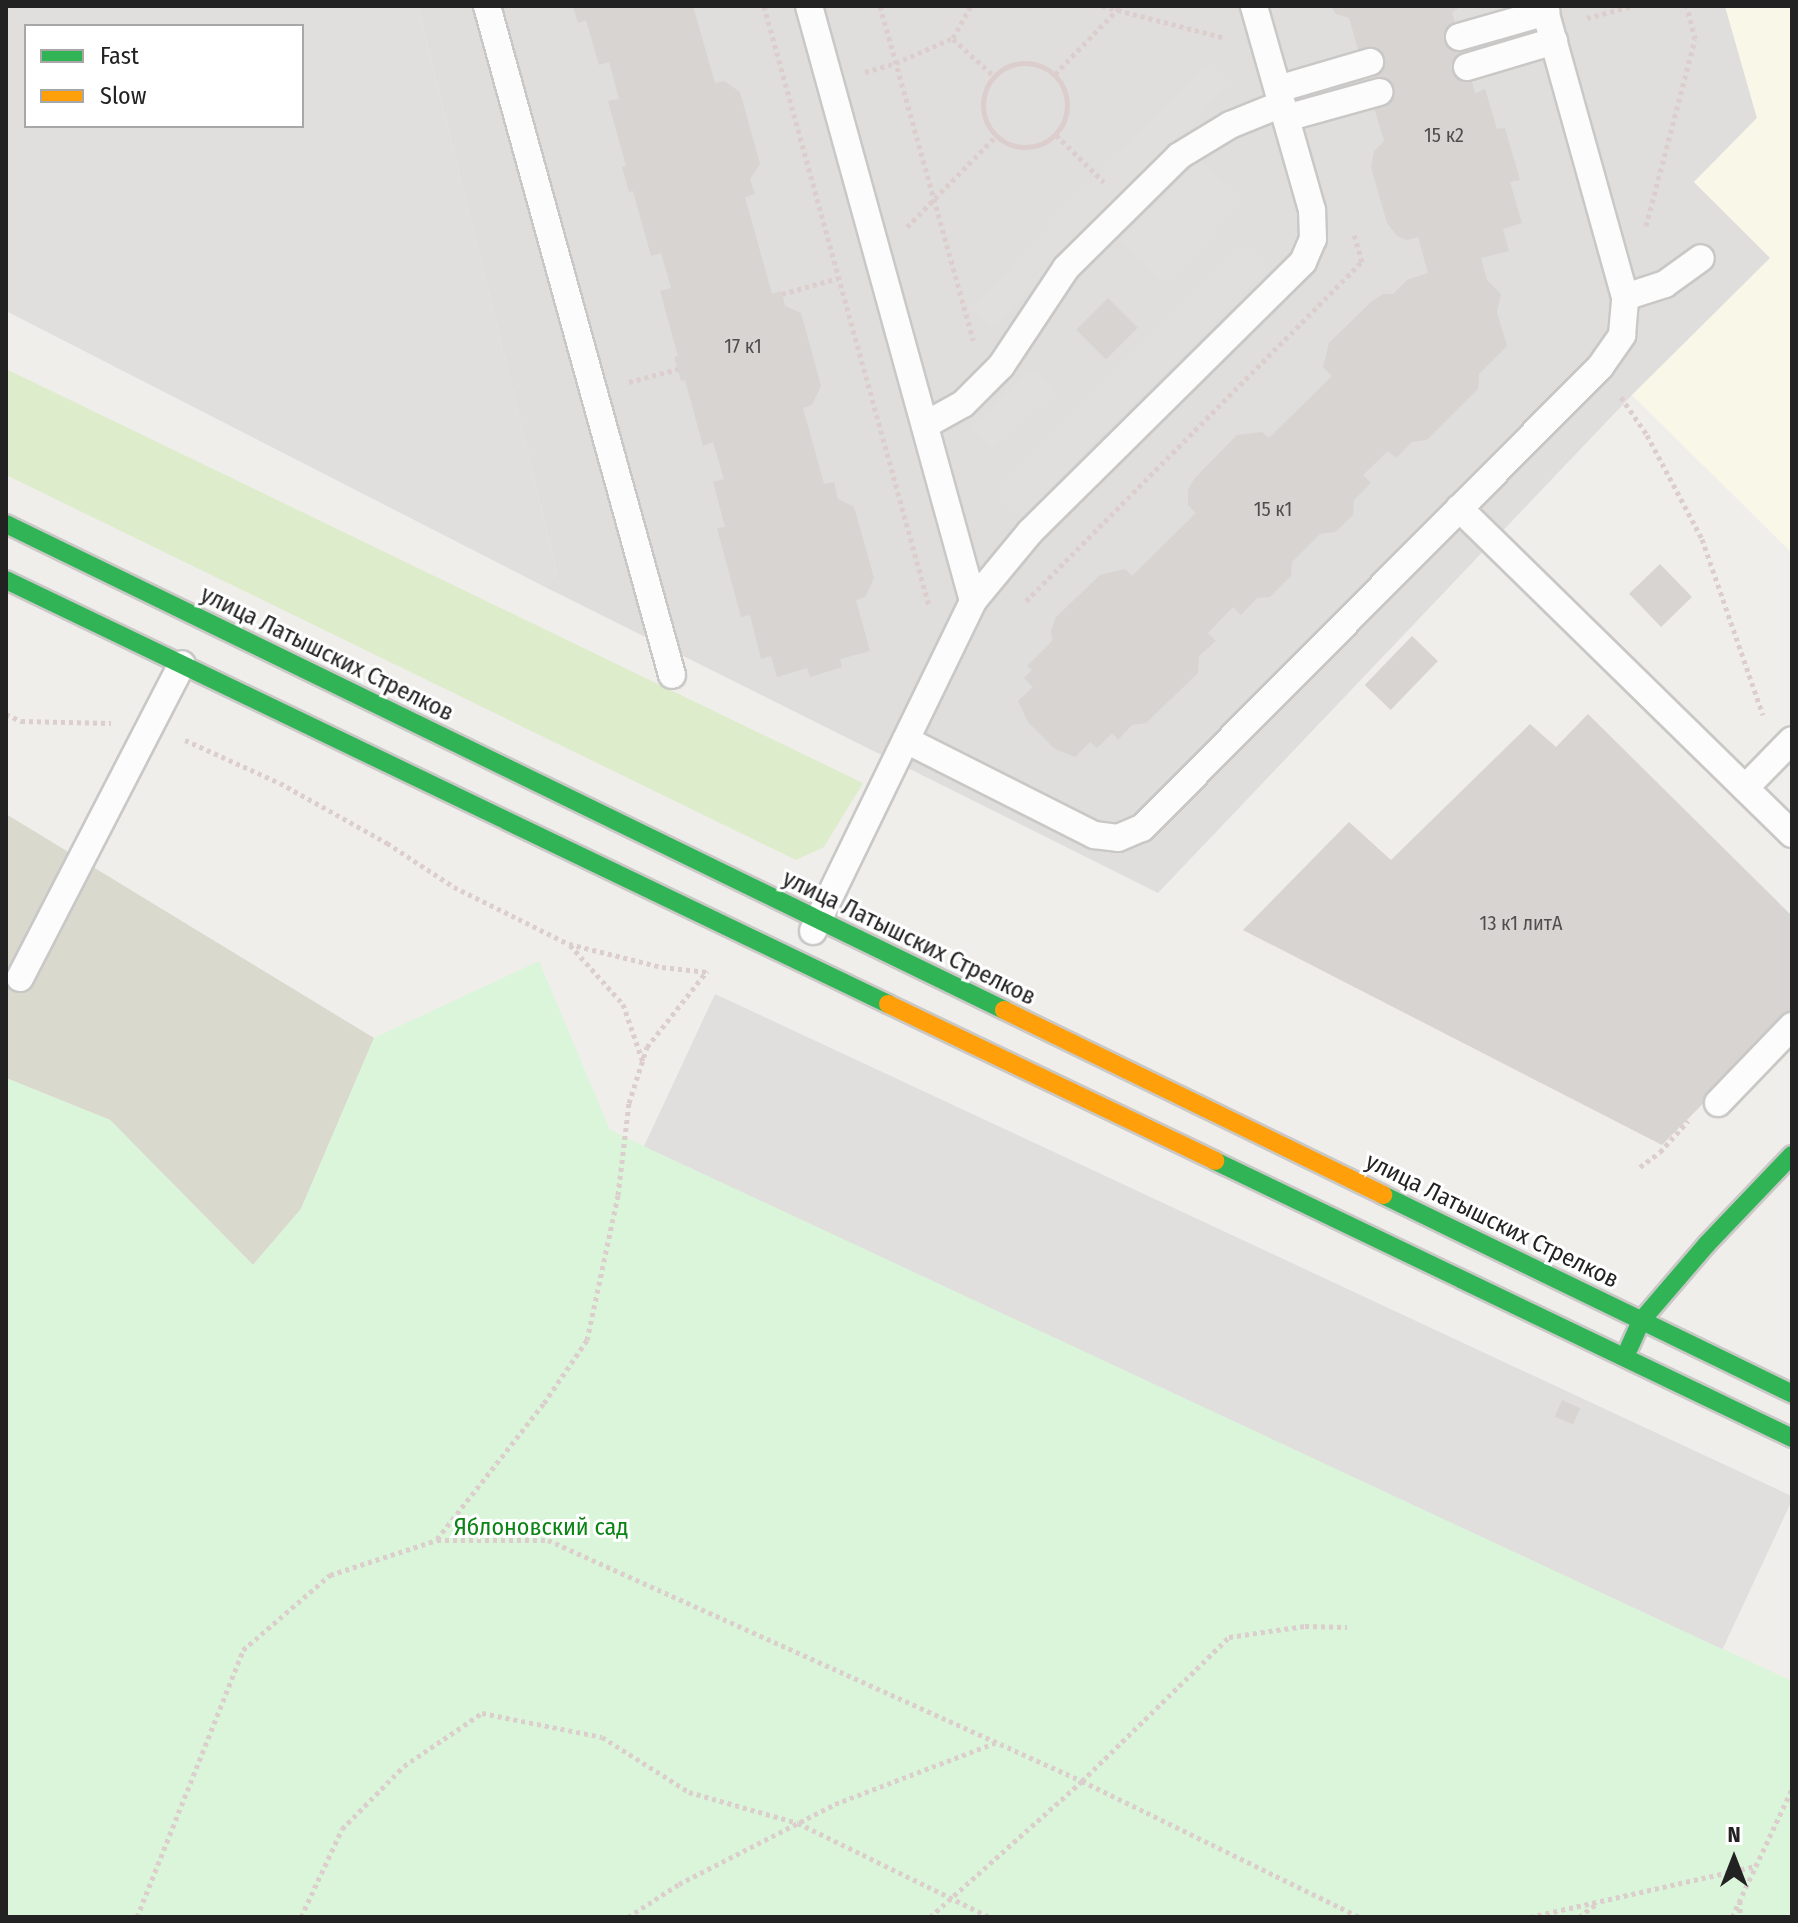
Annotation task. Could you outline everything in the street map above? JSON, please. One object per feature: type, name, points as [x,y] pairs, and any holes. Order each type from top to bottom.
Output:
[{"type":"street","name":"улица Латышских Стрелков","points":[[6,524],[1792,1394]]},
{"type":"street","points":[[6,580],[1792,1438]]},
{"type":"street","points":[[1625,1358],[1641,1321],[1707,1244],[1792,1155]]},
{"type":"lane","points":[[487,6],[672,675]]},
{"type":"lane","points":[[809,6],[973,601]]},
{"type":"lane","points":[[799,959],[973,601],[1030,532],[1303,262],[1313,239],[1312,210],[1254,6]]},
{"type":"lane","points":[[906,740],[1094,835],[1118,838],[1142,828],[1600,367],[1622,335],[1625,297],[1545,9],[1459,37]]},
{"type":"lane","points":[[1467,67],[1554,41]]},
{"type":"lane","points":[[925,425],[963,404],[1001,366],[1066,268],[1179,156],[1230,125],[1370,62]]},
{"type":"lane","points":[[1282,104],[1379,92]]},
{"type":"lane","points":[[1625,297],[1665,284],[1701,258]]},
{"type":"lane","points":[[1459,508],[1792,834]]},
{"type":"lane","points":[[20,978],[182,664]]},
{"type":"lane","points":[[1745,788],[1784,748]]},
{"type":"lane","points":[[1718,1103],[1792,1026]]},
{"type":"path","points":[[764,6],[927,600],[950,650]]},
{"type":"path","points":[[880,6],[984,383]]},
{"type":"path","points":[[830,82],[896,63],[953,38],[971,6]]},
{"type":"path","points":[[1102,6],[1266,48]]},
{"type":"path","points":[[1578,21],[1632,6]]},
{"type":"path","points":[[1642,239],[1695,39],[1687,6]]},
{"type":"path","points":[[1055,74],[1119,8]]},
{"type":"path","points":[[953,38],[994,76]]},
{"type":"path","points":[[1035,63],[1055,74],[1067,93],[1067,115],[1056,135],[1037,146],[1015,147],[996,136],[984,117],[983,96],[994,76],[1012,64],[1035,63]]},
{"type":"path","points":[[1056,135],[1128,207]]},
{"type":"path","points":[[878,256],[996,136]]},
{"type":"path","points":[[782,294],[838,278]]},
{"type":"path","points":[[1600,367],[1647,435],[1702,539],[1784,748]]},
{"type":"path","points":[[660,374],[678,369]]},
{"type":"path","points":[[6,714],[21,721],[151,725],[280,783],[387,843],[454,887],[569,944],[662,967],[707,972],[721,978]]},
{"type":"path","points":[[569,944],[623,1004],[643,1062]]},
{"type":"path","points":[[437,1540],[544,1403],[587,1340],[618,1195],[629,1103],[647,1047],[707,972],[722,969]]},
{"type":"path","points":[[1640,1167],[1660,1152],[1702,1106],[1718,1103]]},
{"type":"path","points":[[137,1917],[243,1650],[330,1575],[437,1540],[548,1540],[1082,1781],[1359,1917]]},
{"type":"path","points":[[930,1917],[1082,1781],[1229,1637],[1305,1626],[1347,1627]]},
{"type":"path","points":[[301,1917],[342,1829],[404,1766],[482,1713],[602,1737],[689,1792],[798,1823],[990,1917]]},
{"type":"path","points":[[628,1917],[679,1884],[835,1804],[996,1742]]},
{"type":"path","points":[[1732,1917],[1792,1789]]},
{"type":"path","points":[[1530,1917],[1756,1866]]},
{"type":"path","points":[[1740,1900],[1740,1917]]},
{"type":"path","points":[[1579,1917],[1598,1902]]},
{"type":"shaded area","points":[[6,6],[418,6],[557,572],[545,587],[6,311]]},
{"type":"shaded area","points":[[418,6],[1725,6],[1757,118],[1694,182],[1771,258],[1632,395],[1158,893],[545,587],[557,572]]},
{"type":"shaded area","points":[[1725,6],[1792,6],[1792,553],[1632,395],[1770,258],[1694,182],[1757,118]]},
{"type":"shaded area","points":[[1206,65],[1228,86],[993,328],[972,307]]},
{"type":"shaded area","points":[[1200,158],[1243,200],[1163,282],[1120,241]]},
{"type":"shaded area","points":[[1244,247],[1267,270],[1022,516],[999,492]]},
{"type":"shaded area","points":[[1034,368],[1055,390],[993,449],[972,428]]},
{"type":"shaded area","points":[[6,814],[374,1038],[301,1209],[253,1265],[110,1120],[6,1078]]},
{"type":"shaded area","points":[[715,994],[1792,1496],[1723,1649],[644,1146]]},
{"type":"green space","points":[[6,369],[863,783],[824,847],[796,860],[6,475]]},
{"type":"green space","name":"Яблоновский сад","points":[[539,961],[610,1130],[1792,1681],[1792,1917],[6,1917],[6,1078],[110,1120],[253,1265],[301,1209],[374,1038]]},
{"type":"building","points":[[573,6],[693,6],[715,83],[724,81],[740,92],[760,164],[750,179],[755,194],[745,197],[772,294],[781,291],[785,306],[801,313],[821,386],[812,405],[803,408],[824,484],[834,482],[838,499],[854,507],[874,578],[865,597],[856,600],[870,651],[840,659],[842,667],[810,677],[807,668],[777,677],[771,656],[761,659],[750,615],[741,617],[717,528],[725,527],[713,482],[724,479],[713,442],[703,446],[685,380],[681,381],[674,357],[678,356],[660,291],[671,288],[661,253],[651,256],[633,191],[629,192],[622,167],[626,166],[608,101],[619,99],[609,62],[599,65],[586,20],[578,23]]},
{"type":"building","points":[[1331,6],[1462,6],[1452,12],[1475,93],[1485,89],[1497,129],[1505,128],[1520,180],[1510,182],[1522,223],[1503,229],[1509,251],[1481,258],[1487,280],[1501,294],[1497,312],[1507,346],[1479,374],[1478,389],[1427,440],[1412,442],[1396,458],[1388,451],[1363,475],[1371,483],[1354,500],[1353,515],[1335,532],[1320,534],[1292,562],[1291,576],[1270,597],[1257,598],[1241,615],[1233,607],[1208,633],[1216,641],[1199,656],[1198,673],[1146,723],[1132,725],[1118,740],[1112,733],[1097,748],[1090,742],[1075,757],[1055,749],[1028,722],[1018,701],[1033,687],[1024,678],[1032,670],[1027,666],[1052,641],[1051,630],[1056,617],[1100,575],[1125,569],[1132,576],[1196,513],[1188,505],[1188,490],[1194,479],[1237,435],[1262,432],[1269,438],[1332,376],[1323,367],[1329,343],[1372,301],[1383,294],[1393,294],[1407,280],[1428,273],[1418,237],[1407,240],[1397,236],[1387,223],[1371,167],[1374,151],[1384,141],[1373,104],[1382,101],[1368,54],[1360,56],[1349,18],[1336,14]]},
{"type":"building","points":[[1108,298],[1138,328],[1106,360],[1076,330]]},
{"type":"building","points":[[1660,564],[1692,597],[1661,627],[1629,594]]},
{"type":"building","points":[[1412,636],[1438,661],[1391,710],[1365,685]]},
{"type":"building","points":[[1588,714],[1792,916],[1792,1014],[1662,1145],[1243,930],[1349,822],[1391,860],[1530,724],[1556,747]]},
{"type":"building","points":[[1562,1400],[1580,1408],[1573,1425],[1555,1416]]},
{"type":"traffic: fast","points":[[6,524],[1004,1010]]},
{"type":"traffic: fast","points":[[6,580],[888,1004]]},
{"type":"traffic: fast","points":[[1629,1348],[1641,1321],[1707,1244],[1792,1155]]},
{"type":"traffic: fast","points":[[1215,1161],[1792,1438]]},
{"type":"traffic: fast","points":[[1383,1195],[1792,1394]]},
{"type":"traffic: slow","points":[[888,1004],[1215,1161]]},
{"type":"traffic: slow","points":[[1004,1010],[1383,1195]]}]
